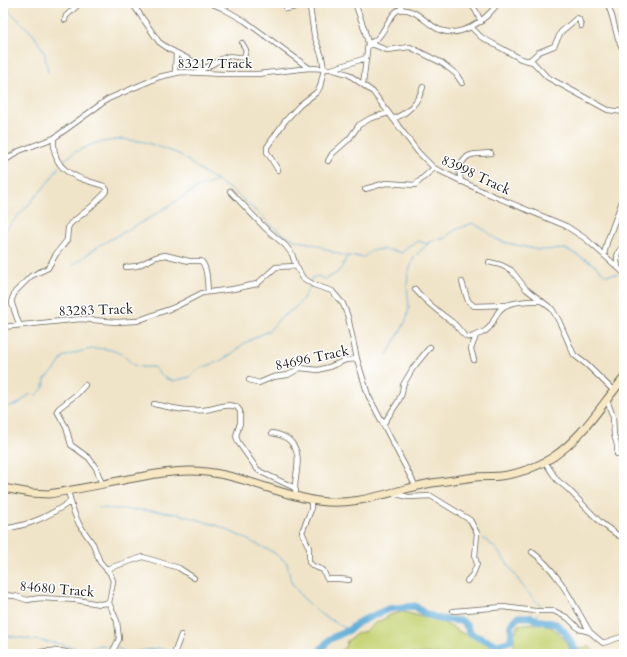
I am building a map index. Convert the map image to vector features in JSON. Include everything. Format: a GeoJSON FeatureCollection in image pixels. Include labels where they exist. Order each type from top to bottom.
{"type":"FeatureCollection","features":[{"type":"Feature","properties":{"kind":"main road"},"geometry":{"type":"LineString","coordinates":[[3,488],[22,492],[44,494],[68,491],[164,472],[200,471],[226,475],[295,492],[311,500],[346,502],[368,500],[416,487],[476,477],[511,474],[532,468],[545,462],[570,444],[624,378]]}},
{"type":"Feature","properties":{"kind":"street"},"geometry":{"type":"LineString","coordinates":[[65,20],[66,16],[80,3]]}},
{"type":"Feature","properties":{"kind":"street"},"geometry":{"type":"LineString","coordinates":[[132,3],[159,42],[192,62],[201,71],[227,56],[244,58],[246,50],[242,43]]}},
{"type":"Feature","properties":{"kind":"street"},"geometry":{"type":"LineString","coordinates":[[210,3],[245,21],[309,68]]}},
{"type":"Feature","properties":{"kind":"street"},"geometry":{"type":"LineString","coordinates":[[355,3],[368,44],[363,84]]}},
{"type":"Feature","properties":{"kind":"street"},"geometry":{"type":"LineString","coordinates":[[400,3],[402,9]]}},
{"type":"Feature","properties":{"kind":"street"},"geometry":{"type":"LineString","coordinates":[[470,3],[481,22]]}},
{"type":"Feature","properties":{"kind":"street"},"geometry":{"type":"LineString","coordinates":[[368,44],[376,40],[394,13],[398,10],[402,9],[412,12],[442,31],[452,31],[471,27],[481,22],[489,15],[498,3]]}},
{"type":"Feature","properties":{"kind":"street"},"geometry":{"type":"LineString","coordinates":[[607,3],[618,39],[624,51]]}},
{"type":"Feature","properties":{"kind":"street"},"geometry":{"type":"LineString","coordinates":[[278,170],[267,152],[267,147],[285,120],[318,90],[324,69],[322,57],[314,35],[310,7],[306,5],[286,9]]}},
{"type":"Feature","properties":{"kind":"street"},"geometry":{"type":"LineString","coordinates":[[529,61],[539,52],[554,46],[561,32],[577,18],[579,19],[581,26]]}},
{"type":"Feature","properties":{"kind":"street"},"geometry":{"type":"LineString","coordinates":[[471,27],[484,39],[521,59],[533,62],[547,77],[594,103],[611,110],[624,112]]}},
{"type":"Feature","properties":{"kind":"street"},"geometry":{"type":"LineString","coordinates":[[368,44],[387,50],[410,47],[447,67],[456,74],[462,83]]}},
{"type":"Feature","properties":{"kind":"street"},"geometry":{"type":"LineString","coordinates":[[175,73],[176,53]]}},
{"type":"Feature","properties":{"kind":"street","name":"83217 Track"},"geometry":{"type":"LineString","coordinates":[[330,70],[366,58]]}},
{"type":"Feature","properties":{"kind":"street","name":"83217 Track"},"geometry":{"type":"LineString","coordinates":[[3,162],[20,151],[54,138],[108,99],[149,80],[175,73],[201,71],[223,74],[258,74],[309,68],[324,69],[348,74],[363,84]]}},
{"type":"Feature","properties":{"kind":"street","name":"83998 Track"},"geometry":{"type":"LineString","coordinates":[[363,84],[373,92],[418,152],[434,168],[461,182],[566,226],[586,239],[618,266],[624,273]]}},
{"type":"Feature","properties":{"kind":"street"},"geometry":{"type":"LineString","coordinates":[[393,119],[405,114],[416,102],[423,87]]}},
{"type":"Feature","properties":{"kind":"street"},"geometry":{"type":"LineString","coordinates":[[328,161],[332,154],[349,139],[359,125],[371,118],[389,114]]}},
{"type":"Feature","properties":{"kind":"street"},"geometry":{"type":"LineString","coordinates":[[19,324],[12,304],[14,294],[28,279],[48,268],[56,254],[66,243],[70,224],[91,207],[107,190],[104,186],[77,178],[66,171],[55,154],[54,138]]}},
{"type":"Feature","properties":{"kind":"street"},"geometry":{"type":"LineString","coordinates":[[461,182],[459,169],[466,156],[491,153]]}},
{"type":"Feature","properties":{"kind":"street"},"geometry":{"type":"LineString","coordinates":[[365,189],[380,184],[415,184],[434,168]]}},
{"type":"Feature","properties":{"kind":"street"},"geometry":{"type":"LineString","coordinates":[[230,191],[265,228],[285,245],[292,254],[296,266],[303,278],[307,282],[332,291],[343,304],[352,329],[357,359],[368,395],[384,423],[416,487]]}},
{"type":"Feature","properties":{"kind":"street"},"geometry":{"type":"LineString","coordinates":[[604,255],[607,242],[624,196]]}},
{"type":"Feature","properties":{"kind":"street"},"geometry":{"type":"LineString","coordinates":[[618,266],[616,260],[617,253],[624,246]]}},
{"type":"Feature","properties":{"kind":"street"},"geometry":{"type":"LineString","coordinates":[[126,267],[137,266],[156,256],[165,255],[189,261],[201,261],[204,263],[206,270],[208,292]]}},
{"type":"Feature","properties":{"kind":"street"},"geometry":{"type":"LineString","coordinates":[[489,262],[501,265],[511,270],[526,289],[549,306],[556,316],[574,355],[614,390]]}},
{"type":"Feature","properties":{"kind":"street","name":"83283 Track"},"geometry":{"type":"LineString","coordinates":[[3,327],[19,324],[36,324],[81,319],[116,322],[136,321],[198,295],[260,283],[276,267],[296,266]]}},
{"type":"Feature","properties":{"kind":"street"},"geometry":{"type":"LineString","coordinates":[[462,282],[468,301],[474,306],[506,305],[530,301],[542,301]]}},
{"type":"Feature","properties":{"kind":"street"},"geometry":{"type":"LineString","coordinates":[[415,289],[425,300],[458,326],[466,336],[473,337],[482,334],[491,327],[498,312],[506,305]]}},
{"type":"Feature","properties":{"kind":"street"},"geometry":{"type":"LineString","coordinates":[[474,360],[471,349],[476,336]]}},
{"type":"Feature","properties":{"kind":"street"},"geometry":{"type":"LineString","coordinates":[[384,423],[398,402],[404,385],[413,368],[430,347]]}},
{"type":"Feature","properties":{"kind":"street","name":"84696 Track"},"geometry":{"type":"LineString","coordinates":[[249,380],[259,383],[273,377],[288,375],[300,368],[318,370],[346,360],[357,359]]}},
{"type":"Feature","properties":{"kind":"street"},"geometry":{"type":"LineString","coordinates":[[85,385],[57,411],[66,427],[71,445],[89,458],[96,468],[102,484]]}},
{"type":"Feature","properties":{"kind":"street"},"geometry":{"type":"LineString","coordinates":[[607,400],[613,417],[614,435],[617,445],[616,454]]}},
{"type":"Feature","properties":{"kind":"street"},"geometry":{"type":"LineString","coordinates":[[154,404],[190,410],[206,410],[232,405],[237,407],[240,411],[240,423],[236,438],[256,469],[295,492],[298,462],[297,449],[286,437],[272,433]]}},
{"type":"Feature","properties":{"kind":"street"},"geometry":{"type":"LineString","coordinates":[[545,462],[555,478],[568,489],[601,523],[615,533],[623,535]]}},
{"type":"Feature","properties":{"kind":"street"},"geometry":{"type":"LineString","coordinates":[[68,491],[70,502],[79,524],[93,544],[100,562],[114,581],[109,603],[117,620],[119,634],[117,644],[110,654]]}},
{"type":"Feature","properties":{"kind":"street"},"geometry":{"type":"LineString","coordinates":[[393,493],[408,497],[431,496],[470,520],[477,533],[475,557],[476,564],[473,574],[467,581]]}},
{"type":"Feature","properties":{"kind":"street"},"geometry":{"type":"LineString","coordinates":[[311,500],[311,510],[303,529],[303,535],[309,548],[309,562],[313,566],[324,570],[328,580],[349,580]]}},
{"type":"Feature","properties":{"kind":"street"},"geometry":{"type":"LineString","coordinates":[[3,529],[37,521],[70,502]]}},
{"type":"Feature","properties":{"kind":"street"},"geometry":{"type":"LineString","coordinates":[[532,552],[547,565],[559,581],[590,632],[603,643],[624,636]]}},
{"type":"Feature","properties":{"kind":"street"},"geometry":{"type":"LineString","coordinates":[[106,569],[145,557],[158,563],[179,568],[194,578]]}},
{"type":"Feature","properties":{"kind":"street","name":"84680 Track"},"geometry":{"type":"LineString","coordinates":[[3,595],[15,596],[27,600],[40,598],[77,600],[99,604],[109,603]]}},
{"type":"Feature","properties":{"kind":"street"},"geometry":{"type":"LineString","coordinates":[[453,611],[503,606],[527,611],[554,612],[568,618],[579,629],[590,632]]}},
{"type":"Feature","properties":{"kind":"street"},"geometry":{"type":"LineString","coordinates":[[174,654],[181,635]]}},
{"type":"Feature","properties":{"kind":"street"},"geometry":{"type":"LineString","coordinates":[[32,654],[42,651],[57,650],[73,654]]}},
{"type":"Feature","properties":{"kind":"green space"},"geometry":{"type":"Polygon","coordinates":[[[404,612],[437,619],[462,633],[483,640],[502,651],[510,652],[514,649],[514,634],[519,625],[537,624],[551,627],[562,636],[571,651],[589,646],[594,651],[593,654],[337,654],[345,647],[347,641],[358,633],[366,631],[374,624],[393,614],[404,612]]]}},
{"type":"Feature","properties":{"kind":"waterway"},"geometry":{"type":"LineString","coordinates":[[3,3],[4,6],[33,34],[44,51],[48,72]]}},
{"type":"Feature","properties":{"kind":"waterway"},"geometry":{"type":"LineString","coordinates":[[61,163],[75,152],[96,143],[122,139],[145,142],[179,154],[200,170],[236,193],[278,231],[295,240],[317,245],[332,252],[346,256]]}},
{"type":"Feature","properties":{"kind":"waterway"},"geometry":{"type":"LineString","coordinates":[[3,233],[39,193],[59,167]]}},
{"type":"Feature","properties":{"kind":"waterway"},"geometry":{"type":"LineString","coordinates":[[73,265],[100,245],[148,219],[197,188],[217,181]]}},
{"type":"Feature","properties":{"kind":"waterway"},"geometry":{"type":"LineString","coordinates":[[310,282],[312,278],[318,276],[324,279],[336,273],[341,268],[347,256],[364,257],[371,251],[375,250],[391,250],[402,253],[408,246],[419,241],[426,244],[434,240],[446,238],[454,231],[472,223],[485,230],[496,239],[507,243],[539,250],[566,249],[592,263],[606,275],[617,274]]}},
{"type":"Feature","properties":{"kind":"waterway"},"geometry":{"type":"LineString","coordinates":[[387,355],[406,321],[409,308],[407,285],[408,274],[414,257],[429,243]]}},
{"type":"Feature","properties":{"kind":"waterway"},"geometry":{"type":"LineString","coordinates":[[3,408],[18,404],[30,394],[37,395],[44,387],[45,379],[55,370],[63,357],[86,350],[107,349],[115,351],[123,355],[132,364],[142,367],[153,367],[165,378],[173,381],[190,377],[197,370],[222,360],[243,344],[270,330],[279,319],[295,308],[304,297],[310,286]]}},
{"type":"Feature","properties":{"kind":"waterway"},"geometry":{"type":"LineString","coordinates":[[99,508],[157,511],[179,514],[219,526],[273,552],[287,563],[291,582],[302,597],[322,615],[349,630]]}},
{"type":"Feature","properties":{"kind":"waterway"},"geometry":{"type":"LineString","coordinates":[[483,538],[501,555],[525,589],[540,605],[540,610]]}},
{"type":"Feature","properties":{"kind":"waterway"},"geometry":{"type":"LineString","coordinates":[[317,654],[330,639],[349,630],[359,622],[388,609],[415,606],[424,613],[439,619],[462,621],[467,626],[469,632],[497,645],[510,641],[512,624],[518,617],[530,617],[536,620],[556,624],[565,632],[577,654]]}},
{"type":"Feature","properties":{"kind":"waterway"},"geometry":{"type":"LineString","coordinates":[[536,620],[538,614]]}},
{"type":"Feature","properties":{"kind":"waterway"},"geometry":{"type":"LineString","coordinates":[[3,635],[61,644],[80,649],[89,649],[99,645],[112,646]]}},
{"type":"Feature","properties":{"kind":"waterway"},"geometry":{"type":"LineString","coordinates":[[117,648],[128,653],[158,648],[171,651]]}},
{"type":"Feature","properties":{"kind":"waterway"},"geometry":{"type":"LineString","coordinates":[[227,654],[247,652],[261,654]]}},
{"type":"Feature","properties":{"kind":"waterway"},"geometry":{"type":"LineString","coordinates":[[177,653],[196,654]]}}]}
